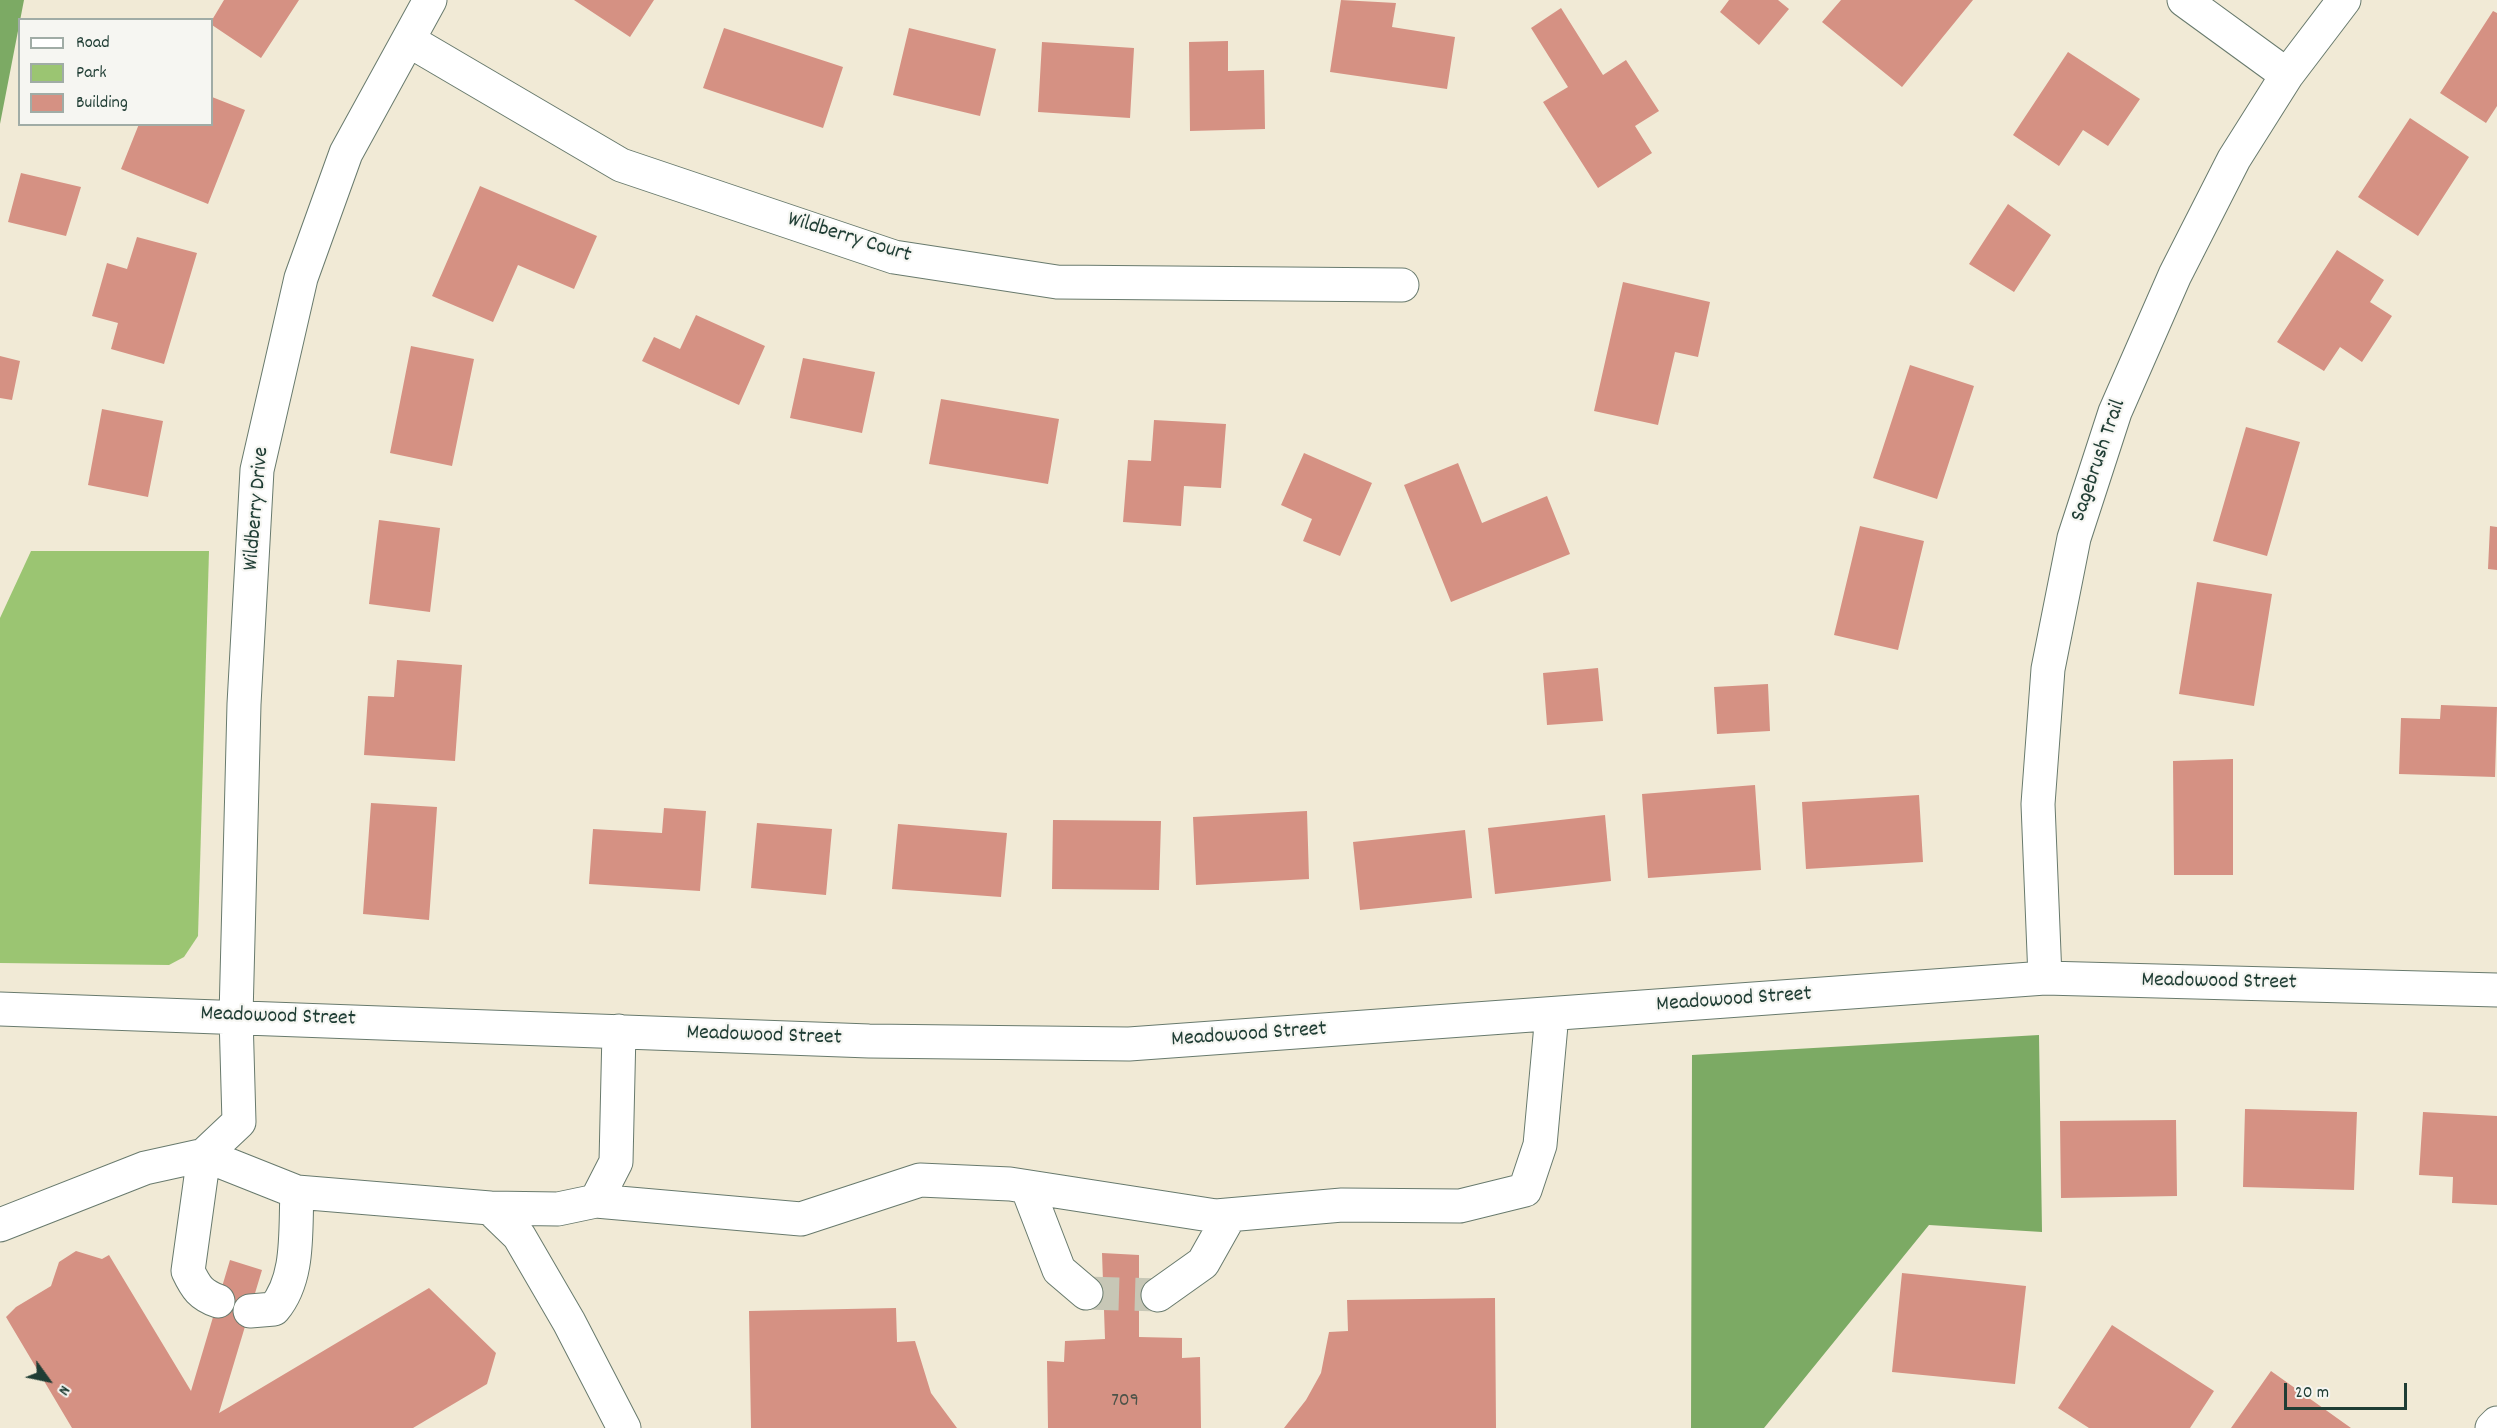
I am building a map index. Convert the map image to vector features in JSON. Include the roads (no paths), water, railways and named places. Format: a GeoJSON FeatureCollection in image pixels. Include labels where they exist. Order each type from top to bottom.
{"type":"FeatureCollection","features":[{"type":"Feature","properties":{"kind":"street","name":"Wildberry Drive"},"geometry":{"type":"LineString","coordinates":[[204,1155],[239,1122],[236,1016],[244,704],[257,470],[301,278],[346,153],[430,0]]}},
{"type":"Feature","properties":{"kind":"street"},"geometry":{"type":"LineString","coordinates":[[2184,0],[2287,75]]}},
{"type":"Feature","properties":{"kind":"street","name":"Sagebrush Trail"},"geometry":{"type":"LineString","coordinates":[[2045,978],[2039,793],[2048,669],[2074,538],[2115,412],[2175,275],[2234,159],[2287,75],[2344,0]]}},
{"type":"Feature","properties":{"kind":"street","name":"Wildberry Court"},"geometry":{"type":"LineString","coordinates":[[408,40],[621,165],[894,257],[1057,282],[1402,285]]}},
{"type":"Feature","properties":{"kind":"street","name":"Meadowood Street"},"geometry":{"type":"LineString","coordinates":[[0,1009],[869,1041],[1129,1044],[2045,978],[2497,990]]}},
{"type":"Feature","properties":{"kind":"street"},"geometry":{"type":"LineString","coordinates":[[0,1226],[145,1168],[204,1155],[297,1192],[490,1208],[558,1209],[596,1201],[801,1219],[920,1180],[1027,1187],[1216,1216],[1342,1205],[1460,1206],[1525,1191],[1540,1144],[1552,1014]]}},
{"type":"Feature","properties":{"kind":"street"},"geometry":{"type":"LineString","coordinates":[[596,1201],[616,1161],[619,1031]]}},
{"type":"Feature","properties":{"kind":"street"},"geometry":{"type":"LineString","coordinates":[[204,1155],[188,1271],[203,1296],[218,1301]]}},
{"type":"Feature","properties":{"kind":"street"},"geometry":{"type":"LineString","coordinates":[[1027,1187],[1059,1270],[1086,1293]]}},
{"type":"Feature","properties":{"kind":"street"},"geometry":{"type":"LineString","coordinates":[[250,1311],[274,1309],[285,1296],[292,1275],[297,1192]]}},
{"type":"Feature","properties":{"kind":"street"},"geometry":{"type":"LineString","coordinates":[[490,1208],[519,1236],[569,1322],[624,1428]]}},
{"type":"Feature","properties":{"kind":"street"},"geometry":{"type":"LineString","coordinates":[[1158,1295],[1203,1263],[1230,1215]]}},
{"type":"Feature","properties":{"kind":"street"},"geometry":{"type":"LineString","coordinates":[[2492,1428],[2497,1423]]}},
{"type":"Feature","properties":{"kind":"tunnel"},"geometry":{"type":"LineString","coordinates":[[1086,1293],[1158,1295]]}}]}
